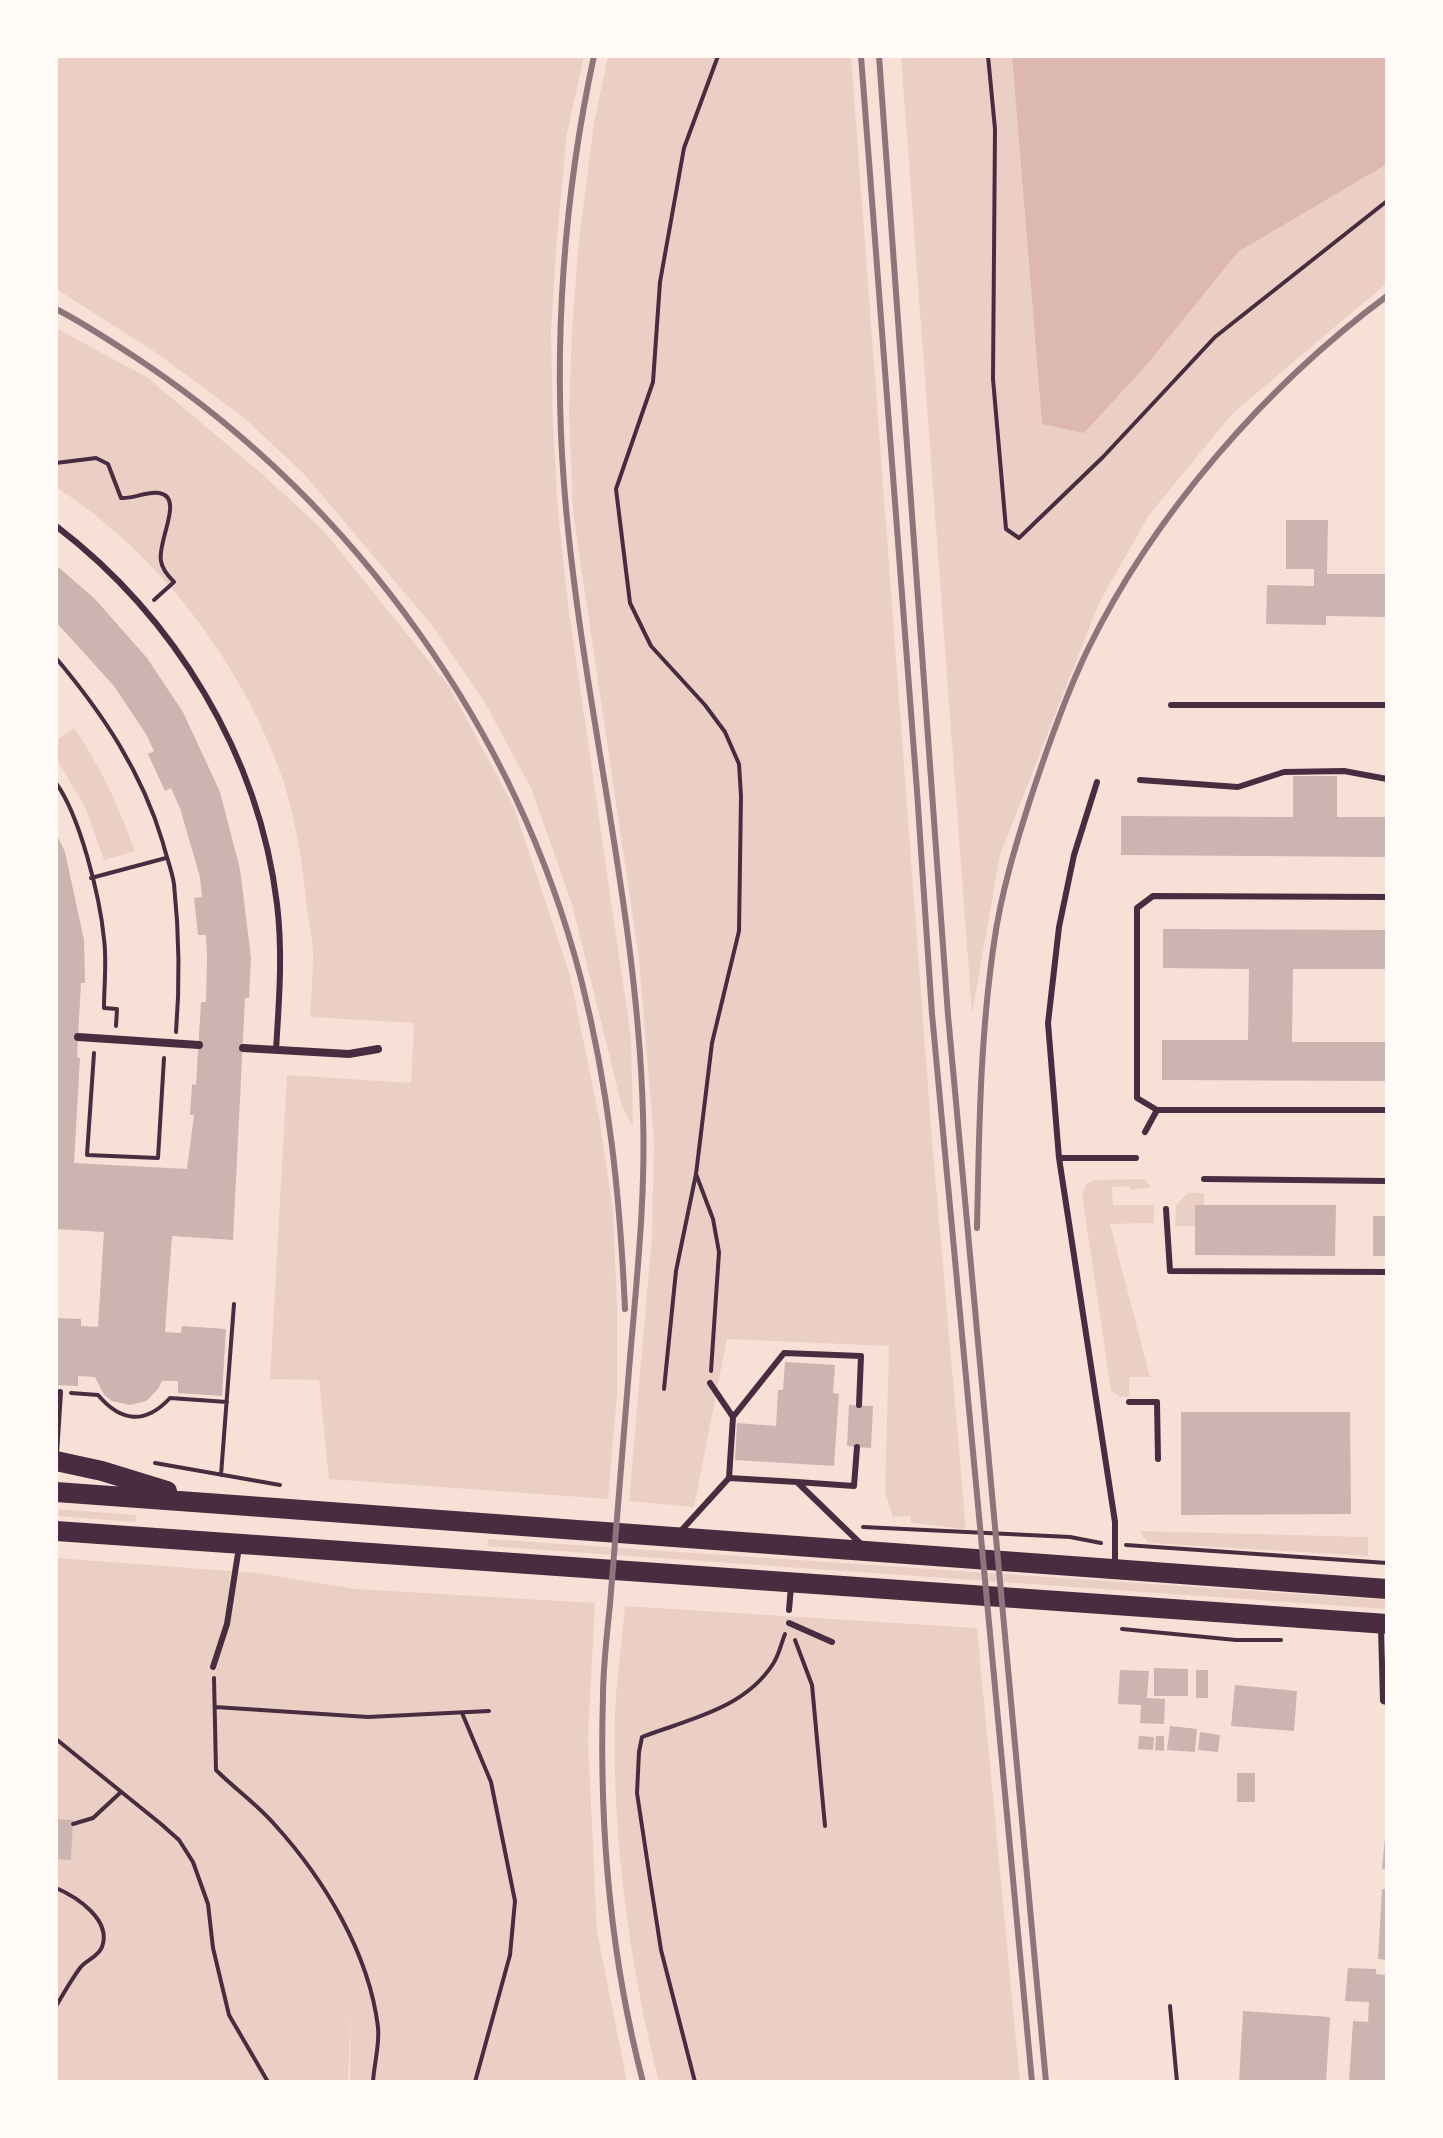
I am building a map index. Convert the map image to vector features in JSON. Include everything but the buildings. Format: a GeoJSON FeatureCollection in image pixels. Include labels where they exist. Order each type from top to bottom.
{"type":"FeatureCollection","features":[{"type":"Feature","properties":{"kind":"main road"},"geometry":{"type":"LineString","coordinates":[[56,1461],[102,1471],[201,1501]]}},
{"type":"Feature","properties":{"kind":"main road"},"geometry":{"type":"LineString","coordinates":[[56,1492],[1387,1589]]}},
{"type":"Feature","properties":{"kind":"main road"},"geometry":{"type":"LineString","coordinates":[[56,1531],[1384,1624]]}},
{"type":"Feature","properties":{"kind":"street"},"geometry":{"type":"LineString","coordinates":[[78,1037],[199,1045]]}},
{"type":"Feature","properties":{"kind":"street"},"geometry":{"type":"LineString","coordinates":[[243,1048],[349,1054],[378,1049]]}},
{"type":"Feature","properties":{"kind":"lane"},"geometry":{"type":"LineString","coordinates":[[56,526],[113,574],[144,608],[177,652],[227,735],[247,780],[261,822],[278,906],[281,953],[276,1050]]}},
{"type":"Feature","properties":{"kind":"lane"},"geometry":{"type":"LineString","coordinates":[[1171,705],[1387,705]]}},
{"type":"Feature","properties":{"kind":"lane"},"geometry":{"type":"LineString","coordinates":[[1140,780],[1238,787],[1284,772],[1344,771],[1387,779]]}},
{"type":"Feature","properties":{"kind":"lane"},"geometry":{"type":"LineString","coordinates":[[1097,782],[1074,855],[1059,927],[1051,982],[1049,1037],[1059,1158],[1115,1522],[1115,1568]]}},
{"type":"Feature","properties":{"kind":"lane"},"geometry":{"type":"LineString","coordinates":[[1387,897],[1153,896],[1137,908],[1137,1098],[1157,1110],[1387,1110]]}},
{"type":"Feature","properties":{"kind":"lane"},"geometry":{"type":"LineString","coordinates":[[1145,1132],[1157,1110]]}},
{"type":"Feature","properties":{"kind":"lane"},"geometry":{"type":"LineString","coordinates":[[1059,1158],[1136,1158]]}},
{"type":"Feature","properties":{"kind":"lane"},"geometry":{"type":"LineString","coordinates":[[1204,1179],[1387,1181]]}},
{"type":"Feature","properties":{"kind":"lane"},"geometry":{"type":"LineString","coordinates":[[1166,1209],[1170,1271],[1387,1272]]}},
{"type":"Feature","properties":{"kind":"lane"},"geometry":{"type":"LineString","coordinates":[[677,1536],[729,1478],[733,1417],[784,1353],[861,1356],[859,1405]]}},
{"type":"Feature","properties":{"kind":"lane"},"geometry":{"type":"LineString","coordinates":[[710,1383],[733,1417]]}},
{"type":"Feature","properties":{"kind":"lane"},"geometry":{"type":"LineString","coordinates":[[56,1454],[60,1392]]}},
{"type":"Feature","properties":{"kind":"lane"},"geometry":{"type":"LineString","coordinates":[[1129,1402],[1157,1402],[1158,1459]]}},
{"type":"Feature","properties":{"kind":"lane"},"geometry":{"type":"LineString","coordinates":[[729,1478],[854,1486],[857,1447]]}},
{"type":"Feature","properties":{"kind":"lane"},"geometry":{"type":"LineString","coordinates":[[797,1482],[866,1550]]}},
{"type":"Feature","properties":{"kind":"lane"},"geometry":{"type":"LineString","coordinates":[[213,1667],[227,1624],[240,1544]]}},
{"type":"Feature","properties":{"kind":"lane"},"geometry":{"type":"LineString","coordinates":[[789,1610],[791,1583]]}},
{"type":"Feature","properties":{"kind":"lane"},"geometry":{"type":"LineString","coordinates":[[789,1623],[832,1642]]}},
{"type":"Feature","properties":{"kind":"lane"},"geometry":{"type":"LineString","coordinates":[[1384,1624],[1385,1701]]}},
{"type":"Feature","properties":{"kind":"path"},"geometry":{"type":"LineString","coordinates":[[664,1389],[676,1271],[696,1174],[712,1043],[739,931],[739,764],[725,732],[705,705],[651,646],[630,603],[616,489],[653,382],[660,282],[684,148],[718,56]]}},
{"type":"Feature","properties":{"kind":"path"},"geometry":{"type":"LineString","coordinates":[[988,56],[995,129],[993,379],[1006,529],[1019,538],[1103,457],[1215,337],[1387,201]]}},
{"type":"Feature","properties":{"kind":"path"},"geometry":{"type":"LineString","coordinates":[[56,463],[96,458],[108,464],[121,498],[132,499],[153,493],[163,493],[169,498],[172,507],[160,544],[161,562],[174,582],[144,608]]}},
{"type":"Feature","properties":{"kind":"path"},"geometry":{"type":"LineString","coordinates":[[56,658],[92,701],[122,746],[155,816],[173,882],[177,951],[176,1043],[174,1058],[163,1058],[158,1158],[87,1155],[93,1053],[114,1054],[117,1009],[104,1008],[104,939],[84,845],[56,783]]}},
{"type":"Feature","properties":{"kind":"path"},"geometry":{"type":"LineString","coordinates":[[91,878],[167,858]]}},
{"type":"Feature","properties":{"kind":"path"},"geometry":{"type":"LineString","coordinates":[[696,1174],[713,1219],[719,1252],[710,1383]]}},
{"type":"Feature","properties":{"kind":"path"},"geometry":{"type":"LineString","coordinates":[[221,1475],[234,1304]]}},
{"type":"Feature","properties":{"kind":"path"},"geometry":{"type":"LineString","coordinates":[[60,1392],[98,1395],[120,1414],[132,1417],[158,1411],[170,1398],[227,1402]]}},
{"type":"Feature","properties":{"kind":"path"},"geometry":{"type":"LineString","coordinates":[[147,1462],[280,1485]]}},
{"type":"Feature","properties":{"kind":"path"},"geometry":{"type":"LineString","coordinates":[[842,1526],[1070,1537],[1116,1544],[1387,1563]]}},
{"type":"Feature","properties":{"kind":"path"},"geometry":{"type":"LineString","coordinates":[[695,2082],[661,1950],[637,1793],[642,1737],[713,1712],[753,1689],[775,1662],[789,1623]]}},
{"type":"Feature","properties":{"kind":"path"},"geometry":{"type":"LineString","coordinates":[[213,1667],[216,1770],[282,1834],[314,1875],[356,1949],[371,1993],[378,2029],[373,2082]]}},
{"type":"Feature","properties":{"kind":"path"},"geometry":{"type":"LineString","coordinates":[[807,1671],[812,1685],[825,1826]]}},
{"type":"Feature","properties":{"kind":"path"},"geometry":{"type":"LineString","coordinates":[[215,1707],[368,1717],[489,1711]]}},
{"type":"Feature","properties":{"kind":"path"},"geometry":{"type":"LineString","coordinates":[[462,1713],[491,1782],[515,1901],[510,1955],[475,2082]]}},
{"type":"Feature","properties":{"kind":"path"},"geometry":{"type":"LineString","coordinates":[[56,1739],[179,1840],[193,1862],[208,1904],[219,1977],[229,2015],[268,2082]]}},
{"type":"Feature","properties":{"kind":"path"},"geometry":{"type":"LineString","coordinates":[[73,1824],[93,1818],[121,1792]]}},
{"type":"Feature","properties":{"kind":"path"},"geometry":{"type":"LineString","coordinates":[[56,1888],[70,1894],[96,1916],[103,1932],[103,1945],[98,1954],[82,1965],[56,2006]]}},
{"type":"Feature","properties":{"kind":"path"},"geometry":{"type":"LineString","coordinates":[[1170,2006],[1177,2082]]}},
{"type":"Feature","properties":{"kind":"shaded area"},"geometry":{"type":"Polygon","coordinates":[[[56,56],[584,56],[567,134],[557,237],[551,332],[553,427],[568,604],[631,1038],[633,1126],[622,1107],[572,904],[531,788],[484,701],[431,624],[304,474],[242,416],[152,350],[56,289],[56,56]]]}},
{"type":"Feature","properties":{"kind":"shaded area"},"geometry":{"type":"Polygon","coordinates":[[[608,56],[851,56],[932,1140],[966,1529],[911,1523],[911,1516],[893,1517],[885,1492],[889,1346],[727,1339],[694,1507],[629,1501],[652,1235],[654,1143],[639,959],[573,512],[569,414],[579,240],[594,123],[608,56]]]}},
{"type":"Feature","properties":{"kind":"shaded area"},"geometry":{"type":"Polygon","coordinates":[[[901,56],[1012,56],[1042,424],[1149,362],[1238,252],[1387,164],[1387,283],[1233,413],[1149,515],[1099,603],[1000,855],[972,1014],[901,56]]]}},
{"type":"Feature","properties":{"kind":"shaded area"},"geometry":{"type":"Polygon","coordinates":[[[1012,56],[1387,56],[1387,164],[1238,252],[1149,362],[1084,433],[1042,424],[1012,56]]]}},
{"type":"Feature","properties":{"kind":"shaded area"},"geometry":{"type":"Polygon","coordinates":[[[56,328],[148,378],[323,530],[449,686],[514,807],[570,975],[600,1123],[613,1211],[617,1396],[608,1499],[329,1479],[319,1380],[270,1379],[287,1075],[411,1083],[414,1023],[310,1017],[312,938],[297,836],[278,766],[240,685],[189,609],[127,542],[56,487],[56,328]]]}},
{"type":"Feature","properties":{"kind":"shaded area"},"geometry":{"type":"Polygon","coordinates":[[[74,728],[109,788],[135,851],[104,860],[86,809],[56,758],[56,740],[74,728]]]}},
{"type":"Feature","properties":{"kind":"shaded area"},"geometry":{"type":"Polygon","coordinates":[[[1144,1179],[1151,1187],[1130,1190],[1130,1186],[1112,1187],[1113,1205],[1154,1205],[1154,1223],[1110,1224],[1150,1377],[1129,1377],[1129,1397],[1121,1397],[1111,1391],[1082,1194],[1087,1183],[1095,1180],[1144,1179]]]}},
{"type":"Feature","properties":{"kind":"shaded area"},"geometry":{"type":"Polygon","coordinates":[[[1188,1193],[1204,1193],[1204,1205],[1195,1205],[1195,1226],[1175,1226],[1176,1205],[1188,1193]]]}},
{"type":"Feature","properties":{"kind":"shaded area"},"geometry":{"type":"Polygon","coordinates":[[[56,1509],[136,1515],[136,1522],[56,1516],[56,1509]]]}},
{"type":"Feature","properties":{"kind":"shaded area"},"geometry":{"type":"Polygon","coordinates":[[[1139,1531],[1368,1537],[1368,1556],[1149,1543],[1139,1531]]]}},
{"type":"Feature","properties":{"kind":"shaded area"},"geometry":{"type":"Polygon","coordinates":[[[488,1539],[1387,1600],[1387,1609],[487,1546],[488,1539]]]}},
{"type":"Feature","properties":{"kind":"shaded area"},"geometry":{"type":"Polygon","coordinates":[[[56,1558],[257,1573],[356,1589],[595,1603],[588,1739],[597,1932],[627,2082],[350,2082],[351,2009],[348,2082],[56,2082],[56,1558]]]}},
{"type":"Feature","properties":{"kind":"shaded area"},"geometry":{"type":"Polygon","coordinates":[[[625,1606],[977,1628],[1020,2082],[659,2082],[631,1946],[616,1808],[615,1715],[625,1606]]]}},
{"type":"Feature","properties":{"kind":"railway"},"geometry":{"type":"LineString","coordinates":[[594,56],[568,215],[561,323],[561,431],[582,642],[630,956],[639,1035],[643,1114],[640,1242],[604,1662],[602,1745],[609,1890],[622,1987],[643,2082]]}},
{"type":"Feature","properties":{"kind":"railway"},"geometry":{"type":"LineString","coordinates":[[861,56],[932,1014],[1032,2082]]}},
{"type":"Feature","properties":{"kind":"railway"},"geometry":{"type":"LineString","coordinates":[[879,56],[948,1015],[1046,2082]]}},
{"type":"Feature","properties":{"kind":"railway"},"geometry":{"type":"LineString","coordinates":[[977,1228],[983,1050],[997,924],[1027,810],[1080,666],[1115,599],[1146,550],[1217,456],[1299,370],[1387,296]]}},
{"type":"Feature","properties":{"kind":"railway"},"geometry":{"type":"LineString","coordinates":[[56,309],[144,363],[221,420],[293,485],[359,555],[418,632],[471,713],[516,798],[553,887],[581,979],[599,1061],[612,1143],[625,1309]]}}]}
